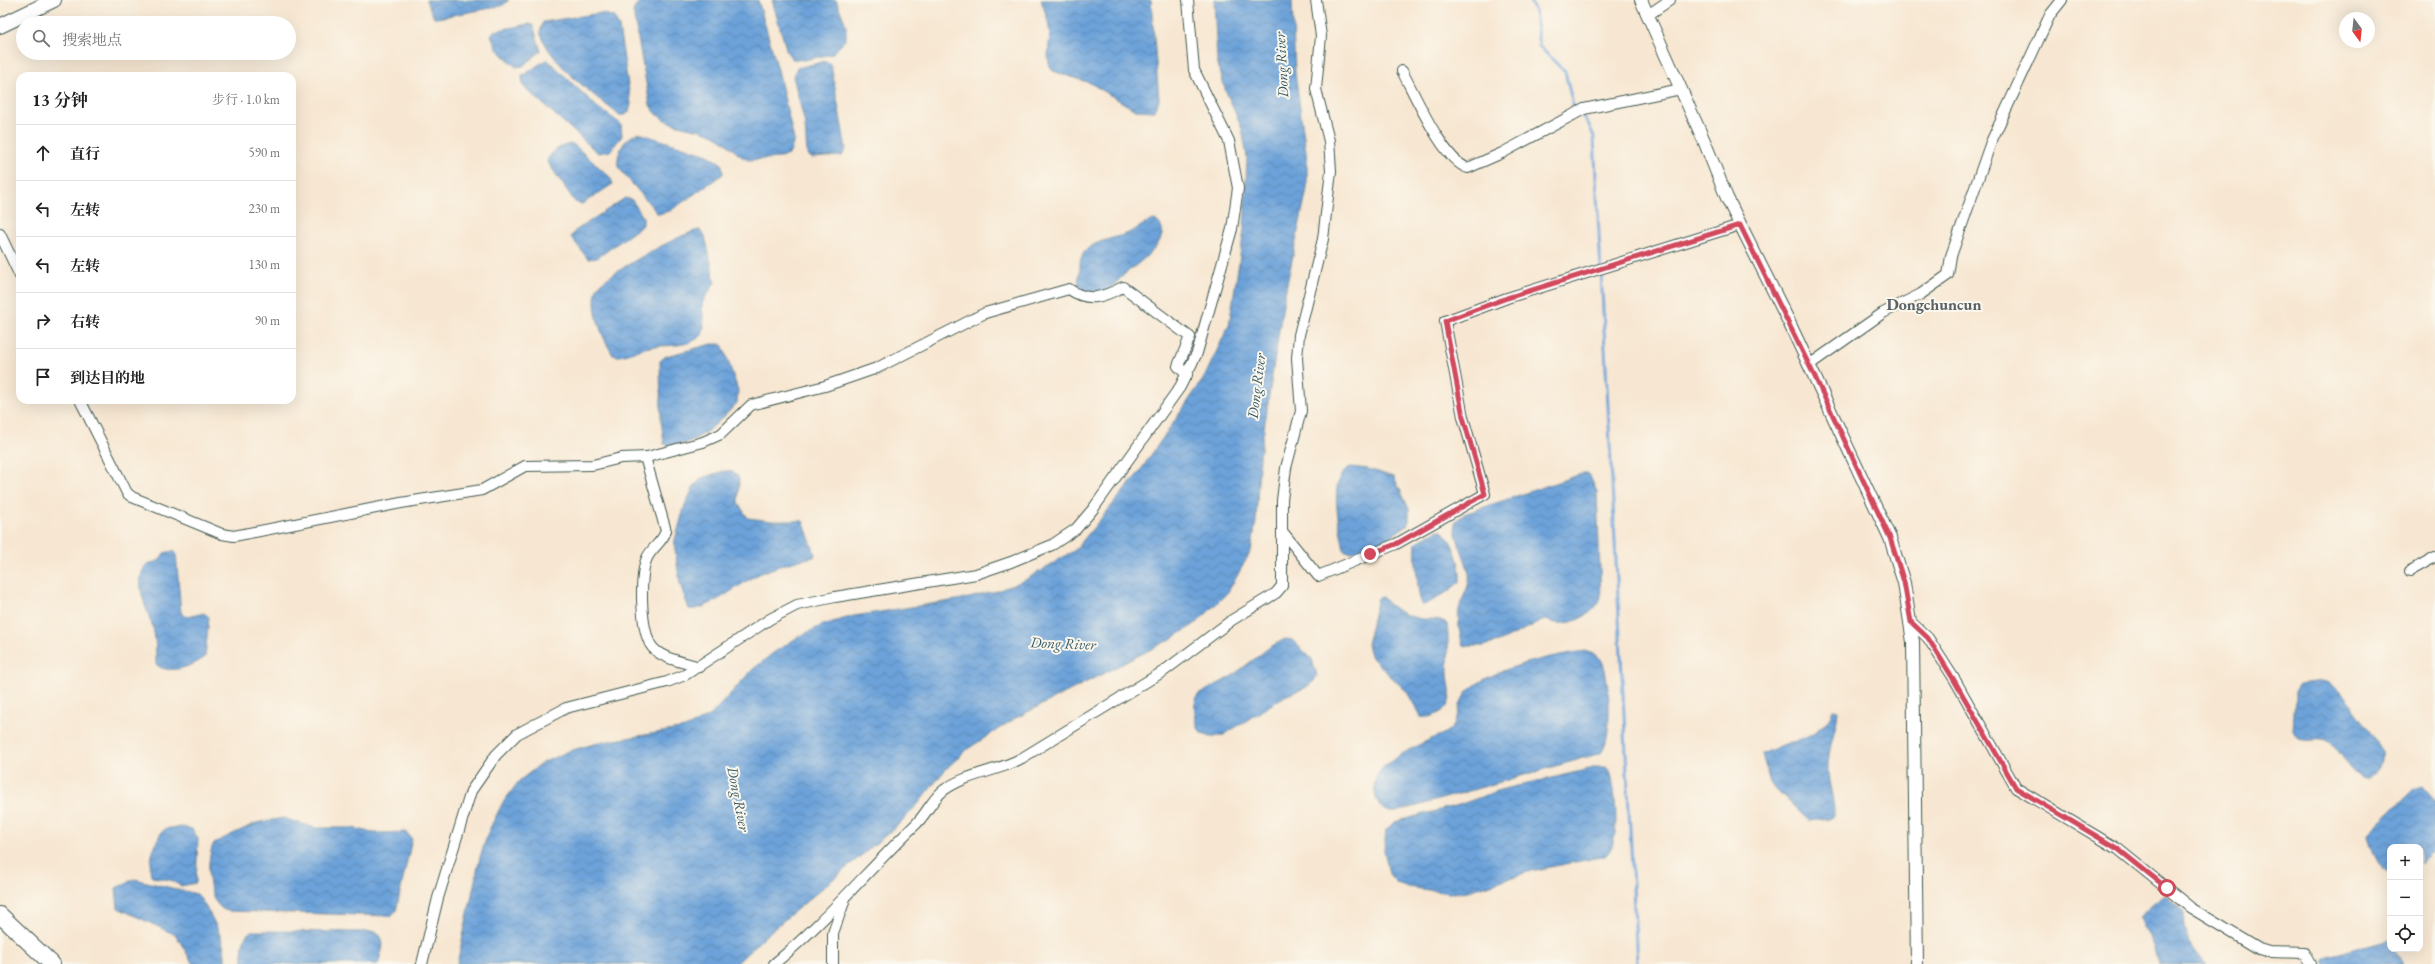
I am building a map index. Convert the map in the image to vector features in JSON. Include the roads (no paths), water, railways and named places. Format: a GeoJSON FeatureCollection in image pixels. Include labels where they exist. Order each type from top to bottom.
{"type":"FeatureCollection","features":[{"type":"Feature","properties":{"kind":"highway"},"geometry":{"type":"LineString","coordinates":[[0,915],[52,964]]}},
{"type":"Feature","properties":{"kind":"main road"},"geometry":{"type":"LineString","coordinates":[[21,16],[54,0]]}},
{"type":"Feature","properties":{"kind":"main road"},"geometry":{"type":"LineString","coordinates":[[0,26],[16,18]]}},
{"type":"Feature","properties":{"kind":"street"},"geometry":{"type":"LineString","coordinates":[[422,964],[438,898],[466,802],[482,773],[508,741],[533,724],[566,708],[667,682],[699,667],[770,619],[797,605],[835,596],[976,574],[1011,562],[1052,545],[1076,529],[1093,509],[1158,420],[1187,376],[1197,353],[1230,236],[1237,205],[1238,188],[1228,141],[1194,70],[1188,0]]}},
{"type":"Feature","properties":{"kind":"street"},"geometry":{"type":"LineString","coordinates":[[774,964],[794,948],[846,897],[916,824],[943,792],[963,779],[1001,769],[1022,758],[1164,671],[1232,620],[1276,593],[1283,582],[1283,484],[1301,411],[1297,358],[1299,335],[1323,239],[1331,171],[1329,141],[1316,89],[1321,36],[1316,0]]}},
{"type":"Feature","properties":{"kind":"street"},"geometry":{"type":"LineString","coordinates":[[1641,0],[1740,225],[1809,365],[1890,538],[1904,582],[1911,622],[1917,964]]}},
{"type":"Feature","properties":{"kind":"street"},"geometry":{"type":"LineString","coordinates":[[1648,15],[1670,0]]}},
{"type":"Feature","properties":{"kind":"street"},"geometry":{"type":"LineString","coordinates":[[1809,365],[1883,313],[1921,294],[1948,275],[1951,256],[1991,142],[2050,15],[2062,0]]}},
{"type":"Feature","properties":{"kind":"street"},"geometry":{"type":"LineString","coordinates":[[1402,71],[1429,125],[1452,157],[1464,167],[1472,167],[1489,160],[1579,112],[1681,89]]}},
{"type":"Feature","properties":{"kind":"street"},"geometry":{"type":"LineString","coordinates":[[1282,531],[1318,576],[1396,544],[1485,494],[1463,417],[1445,321],[1507,298],[1740,225]]}},
{"type":"Feature","properties":{"kind":"street"},"geometry":{"type":"LineString","coordinates":[[0,234],[16,268]]}},
{"type":"Feature","properties":{"kind":"street"},"geometry":{"type":"LineString","coordinates":[[82,404],[127,493],[132,497],[228,535],[272,530],[401,503],[482,490],[525,466],[593,465],[621,458],[645,457],[712,438],[721,434],[751,405],[826,386],[877,368],[985,313],[1070,289],[1077,295],[1090,299],[1102,297],[1123,287],[1146,303],[1190,337],[1178,366],[1187,376]]}},
{"type":"Feature","properties":{"kind":"street"},"geometry":{"type":"LineString","coordinates":[[645,457],[666,531],[662,541],[647,557],[643,573],[642,590],[647,636],[651,647],[658,653],[699,667]]}},
{"type":"Feature","properties":{"kind":"street"},"geometry":{"type":"LineString","coordinates":[[2410,571],[2435,557]]}},
{"type":"Feature","properties":{"kind":"street"},"geometry":{"type":"LineString","coordinates":[[1911,622],[1928,638],[2016,788],[2118,849],[2205,917],[2259,949],[2269,952],[2305,953],[2311,964]]}},
{"type":"Feature","properties":{"kind":"street"},"geometry":{"type":"LineString","coordinates":[[833,964],[833,933],[846,897]]}},
{"type":"Feature","properties":{"kind":"water"},"geometry":{"type":"Polygon","coordinates":[[[426,0],[509,0],[502,6],[434,18],[426,0]]]}},
{"type":"Feature","properties":{"kind":"water"},"geometry":{"type":"Polygon","coordinates":[[[647,0],[758,0],[778,70],[794,140],[790,153],[780,158],[748,160],[716,136],[707,132],[671,123],[656,113],[650,105],[633,11],[637,4],[647,0]]]}},
{"type":"Feature","properties":{"kind":"water"},"geometry":{"type":"Polygon","coordinates":[[[772,0],[836,0],[846,25],[846,39],[832,54],[804,60],[792,59],[787,52],[772,0]]]}},
{"type":"Feature","properties":{"kind":"water"},"geometry":{"type":"Polygon","coordinates":[[[1041,0],[1151,0],[1159,100],[1154,111],[1135,110],[1090,83],[1053,71],[1050,66],[1048,56],[1050,33],[1041,0]]]}},
{"type":"Feature","properties":{"kind":"water","name":"Dong River"},"geometry":{"type":"Polygon","coordinates":[[[1214,0],[1292,0],[1295,72],[1307,159],[1307,189],[1284,298],[1263,435],[1259,464],[1256,522],[1251,551],[1228,592],[1198,622],[1173,638],[1014,719],[966,750],[945,770],[918,804],[898,825],[765,936],[736,964],[457,964],[480,857],[489,830],[502,804],[519,781],[542,763],[569,751],[598,743],[685,728],[711,715],[751,671],[773,653],[798,637],[825,624],[854,616],[969,598],[997,591],[1025,580],[1075,550],[1138,474],[1204,378],[1229,325],[1244,230],[1247,157],[1242,129],[1225,89],[1217,61],[1214,0]]]}},
{"type":"Feature","properties":{"kind":"water"},"geometry":{"type":"Polygon","coordinates":[[[601,13],[614,17],[619,27],[631,104],[629,112],[625,115],[619,115],[574,78],[553,56],[545,44],[540,32],[543,22],[601,13]]]}},
{"type":"Feature","properties":{"kind":"water"},"geometry":{"type":"Polygon","coordinates":[[[529,24],[533,25],[541,51],[523,66],[516,67],[497,49],[491,35],[494,31],[529,24]]]}},
{"type":"Feature","properties":{"kind":"water"},"geometry":{"type":"Polygon","coordinates":[[[547,59],[597,107],[621,124],[622,136],[610,151],[598,153],[523,86],[522,76],[547,59]]]}},
{"type":"Feature","properties":{"kind":"water"},"geometry":{"type":"Polygon","coordinates":[[[826,61],[831,65],[846,149],[842,156],[812,158],[807,155],[805,124],[793,76],[797,68],[826,61]]]}},
{"type":"Feature","properties":{"kind":"water"},"geometry":{"type":"Polygon","coordinates":[[[639,133],[708,155],[722,164],[723,174],[670,211],[658,214],[618,167],[618,156],[622,146],[629,138],[639,133]]]}},
{"type":"Feature","properties":{"kind":"water"},"geometry":{"type":"Polygon","coordinates":[[[569,144],[573,144],[610,177],[613,184],[582,204],[575,202],[547,161],[551,154],[558,149],[569,144]]]}},
{"type":"Feature","properties":{"kind":"water"},"geometry":{"type":"Polygon","coordinates":[[[625,198],[632,200],[643,217],[643,225],[597,258],[588,259],[571,237],[575,231],[625,198]]]}},
{"type":"Feature","properties":{"kind":"water"},"geometry":{"type":"Polygon","coordinates":[[[1155,220],[1161,227],[1162,234],[1154,249],[1107,290],[1098,292],[1086,291],[1080,288],[1078,281],[1080,260],[1091,246],[1131,232],[1146,223],[1155,220]]]}},
{"type":"Feature","properties":{"kind":"water"},"geometry":{"type":"Polygon","coordinates":[[[700,230],[705,236],[715,282],[702,303],[704,327],[702,335],[689,343],[641,349],[621,356],[613,355],[598,322],[595,303],[598,286],[617,272],[664,245],[679,237],[700,230]]]}},
{"type":"Feature","properties":{"kind":"water"},"geometry":{"type":"Polygon","coordinates":[[[712,344],[720,344],[723,346],[738,390],[737,403],[714,426],[695,439],[674,445],[664,444],[661,419],[660,361],[666,356],[712,344]]]}},
{"type":"Feature","properties":{"kind":"water"},"geometry":{"type":"Polygon","coordinates":[[[1351,467],[1368,469],[1394,477],[1409,509],[1409,521],[1407,525],[1376,544],[1358,551],[1350,552],[1344,550],[1338,517],[1337,492],[1339,481],[1343,472],[1351,467]]]}},
{"type":"Feature","properties":{"kind":"water"},"geometry":{"type":"Polygon","coordinates":[[[723,471],[734,472],[739,478],[738,503],[748,518],[771,521],[803,521],[815,554],[814,557],[799,560],[755,576],[713,602],[696,609],[689,609],[680,584],[674,543],[685,505],[694,486],[702,478],[723,471]]]}},
{"type":"Feature","properties":{"kind":"water"},"geometry":{"type":"Polygon","coordinates":[[[1581,474],[1589,474],[1597,492],[1601,597],[1598,603],[1589,613],[1577,620],[1556,623],[1546,619],[1499,642],[1483,646],[1463,646],[1459,628],[1458,613],[1460,604],[1469,583],[1469,573],[1456,533],[1455,522],[1464,514],[1581,474]]]}},
{"type":"Feature","properties":{"kind":"water"},"geometry":{"type":"Polygon","coordinates":[[[1437,530],[1442,531],[1446,535],[1453,547],[1458,561],[1460,580],[1443,595],[1422,605],[1417,575],[1416,543],[1437,530]]]}},
{"type":"Feature","properties":{"kind":"water"},"geometry":{"type":"Polygon","coordinates":[[[173,551],[176,553],[181,613],[187,617],[204,613],[209,617],[205,657],[188,666],[167,669],[161,668],[156,664],[156,645],[154,633],[143,598],[140,580],[142,572],[147,564],[159,561],[164,553],[173,551]]]}},
{"type":"Feature","properties":{"kind":"water"},"geometry":{"type":"Polygon","coordinates":[[[1382,597],[1393,608],[1407,615],[1421,619],[1437,619],[1447,624],[1450,699],[1445,709],[1433,716],[1421,717],[1407,692],[1373,659],[1369,652],[1367,644],[1378,598],[1382,597]]]}},
{"type":"Feature","properties":{"kind":"water"},"geometry":{"type":"Polygon","coordinates":[[[1285,639],[1292,640],[1312,659],[1317,675],[1314,681],[1305,688],[1285,696],[1222,736],[1211,736],[1201,733],[1197,725],[1195,714],[1195,703],[1198,695],[1232,676],[1270,647],[1285,639]]]}},
{"type":"Feature","properties":{"kind":"water"},"geometry":{"type":"Polygon","coordinates":[[[1587,651],[1596,654],[1602,661],[1607,680],[1609,722],[1605,746],[1601,753],[1396,812],[1389,812],[1379,804],[1376,799],[1375,786],[1378,773],[1382,768],[1402,754],[1442,735],[1453,727],[1464,696],[1477,684],[1491,676],[1523,664],[1558,655],[1587,651]]]}},
{"type":"Feature","properties":{"kind":"water"},"geometry":{"type":"Polygon","coordinates":[[[2324,681],[2331,684],[2339,691],[2356,711],[2381,751],[2380,763],[2376,771],[2367,779],[2356,775],[2351,770],[2331,743],[2321,739],[2301,738],[2293,731],[2295,695],[2299,684],[2324,681]]]}},
{"type":"Feature","properties":{"kind":"water"},"geometry":{"type":"Polygon","coordinates":[[[1833,710],[1838,711],[1830,748],[1828,771],[1834,815],[1829,818],[1809,821],[1770,783],[1762,754],[1812,734],[1828,720],[1833,710]]]}},
{"type":"Feature","properties":{"kind":"water"},"geometry":{"type":"Polygon","coordinates":[[[1598,767],[1606,767],[1611,773],[1615,804],[1616,817],[1614,840],[1605,856],[1531,871],[1469,891],[1449,893],[1408,887],[1397,883],[1389,874],[1384,850],[1386,830],[1394,822],[1459,805],[1500,790],[1598,767]]]}},
{"type":"Feature","properties":{"kind":"water"},"geometry":{"type":"Polygon","coordinates":[[[2423,786],[2435,800],[2435,848],[2423,860],[2423,844],[2387,844],[2387,870],[2378,861],[2372,849],[2368,833],[2414,789],[2423,786]]]}},
{"type":"Feature","properties":{"kind":"water"},"geometry":{"type":"Polygon","coordinates":[[[283,818],[316,828],[352,828],[374,833],[406,832],[412,839],[396,911],[391,916],[228,911],[221,908],[215,901],[209,882],[209,860],[214,843],[256,823],[283,818]]]}},
{"type":"Feature","properties":{"kind":"water"},"geometry":{"type":"Polygon","coordinates":[[[182,827],[192,829],[198,839],[196,883],[181,886],[170,880],[152,877],[150,867],[155,845],[161,833],[168,828],[182,827]]]}},
{"type":"Feature","properties":{"kind":"water"},"geometry":{"type":"Polygon","coordinates":[[[134,879],[197,894],[217,927],[225,955],[225,964],[193,964],[176,935],[118,908],[116,888],[134,879]]]}},
{"type":"Feature","properties":{"kind":"water"},"geometry":{"type":"Polygon","coordinates":[[[2165,895],[2185,911],[2184,925],[2188,939],[2206,964],[2158,964],[2150,936],[2142,926],[2139,917],[2165,895]]]}},
{"type":"Feature","properties":{"kind":"water"},"geometry":{"type":"Polygon","coordinates":[[[252,931],[376,932],[382,939],[383,947],[378,964],[243,964],[244,941],[248,933],[252,931]]]}},
{"type":"Feature","properties":{"kind":"water"},"geometry":{"type":"Polygon","coordinates":[[[2387,940],[2387,952],[2396,952],[2403,964],[2324,964],[2324,959],[2329,956],[2387,940]]]}},
{"type":"Feature","properties":{"kind":"waterway"},"geometry":{"type":"LineString","coordinates":[[1530,0],[1535,12],[1539,46],[1565,72],[1573,105],[1589,125],[1594,137],[1637,964]]}},
{"type":"Feature","properties":{"kind":"district","name":"Dongchuncun"},"geometry":{"type":"Point","coordinates":[1934,304]}}]}
